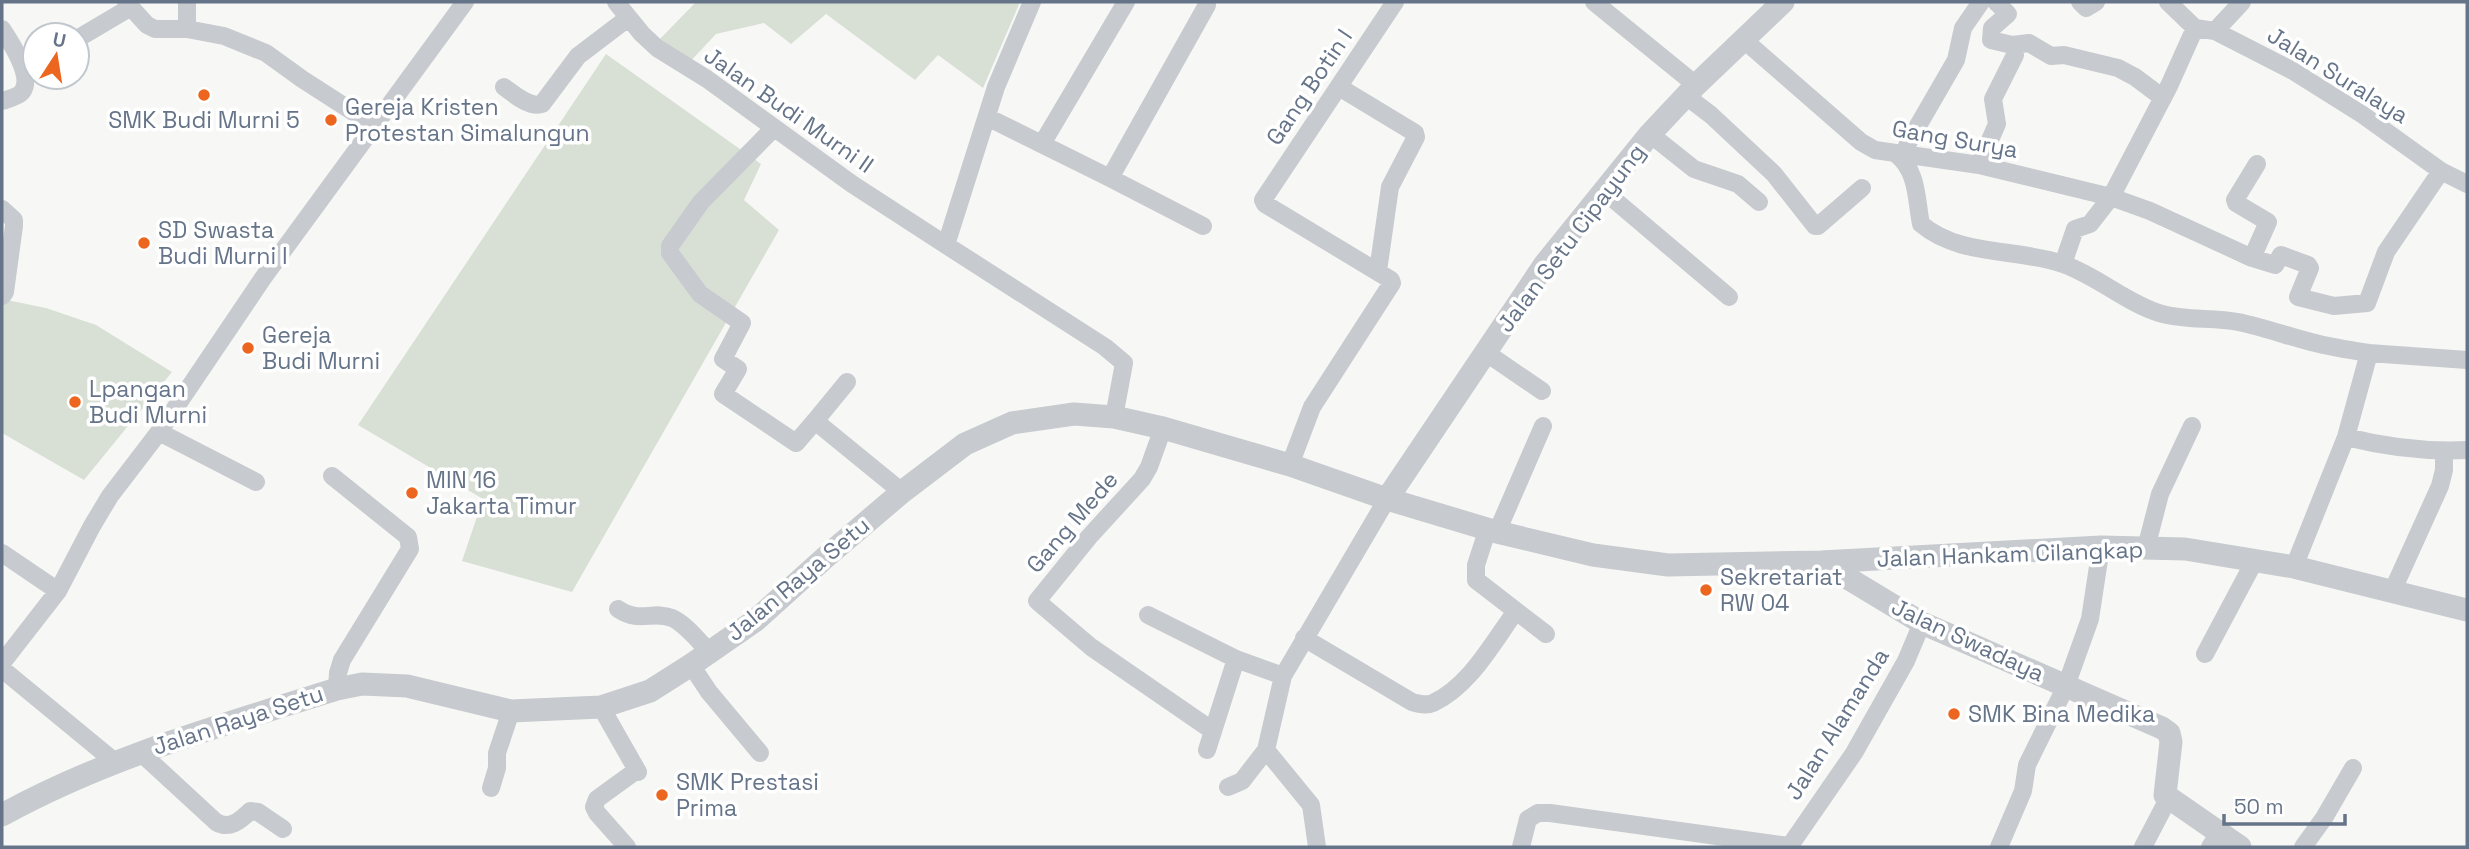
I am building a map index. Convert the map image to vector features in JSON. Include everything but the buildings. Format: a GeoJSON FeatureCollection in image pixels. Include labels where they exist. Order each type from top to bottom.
{"type":"FeatureCollection","features":[{"type":"Feature","properties":{"kind":"street"},"geometry":{"type":"LineString","coordinates":[[187,2],[187,29]]}},
{"type":"Feature","properties":{"kind":"street"},"geometry":{"type":"LineString","coordinates":[[2,663],[58,590],[110,496],[159,432],[263,278],[465,2]]}},
{"type":"Feature","properties":{"kind":"street","name":"Jalan Budi Murni II"},"geometry":{"type":"LineString","coordinates":[[616,2],[657,48],[707,79],[852,184],[1105,347],[1124,363],[1114,417]]}},
{"type":"Feature","properties":{"kind":"street"},"geometry":{"type":"LineString","coordinates":[[946,245],[996,87],[1032,2]]}},
{"type":"Feature","properties":{"kind":"street"},"geometry":{"type":"LineString","coordinates":[[1042,144],[1126,2]]}},
{"type":"Feature","properties":{"kind":"street","name":"Gang Botin I"},"geometry":{"type":"LineString","coordinates":[[1378,271],[1265,204],[1263,200],[1395,2]]}},
{"type":"Feature","properties":{"kind":"street"},"geometry":{"type":"LineString","coordinates":[[1594,2],[1658,51],[1711,115],[1774,174],[1815,226],[1862,188]]}},
{"type":"Feature","properties":{"kind":"street"},"geometry":{"type":"LineString","coordinates":[[1981,2],[1963,29],[1956,60],[1900,155],[1913,179],[1922,225],[1932,232],[1989,251],[2022,253],[2063,264],[2094,276],[2158,313],[2190,319],[2237,322],[2313,343],[2369,354],[2467,360]]}},
{"type":"Feature","properties":{"kind":"street"},"geometry":{"type":"LineString","coordinates":[[1996,2],[2008,14],[1992,28],[1991,40],[2012,45],[2029,43],[2051,56],[2064,55],[2118,68],[2163,98]]}},
{"type":"Feature","properties":{"kind":"street"},"geometry":{"type":"LineString","coordinates":[[2080,2],[2086,8],[2096,2]]}},
{"type":"Feature","properties":{"kind":"street"},"geometry":{"type":"LineString","coordinates":[[2063,264],[2075,229],[2090,224],[2111,197],[2163,98],[2195,28],[2168,2]]}},
{"type":"Feature","properties":{"kind":"street"},"geometry":{"type":"LineString","coordinates":[[2215,31],[2242,2]]}},
{"type":"Feature","properties":{"kind":"street"},"geometry":{"type":"LineString","coordinates":[[91,30],[128,5],[147,26],[155,29],[187,29],[224,36],[266,53],[375,126]]}},
{"type":"Feature","properties":{"kind":"street"},"geometry":{"type":"LineString","coordinates":[[1110,178],[1207,5]]}},
{"type":"Feature","properties":{"kind":"street","name":"Jalan Setu Cipayung"},"geometry":{"type":"LineString","coordinates":[[1387,499],[1545,264],[1650,134],[1691,90],[1744,40],[1773,5]]}},
{"type":"Feature","properties":{"kind":"street"},"geometry":{"type":"LineString","coordinates":[[504,87],[531,104],[542,104],[578,56],[628,18]]}},
{"type":"Feature","properties":{"kind":"street","name":"Jalan Suralaya"},"geometry":{"type":"LineString","coordinates":[[2195,28],[2215,31],[2293,71],[2363,115],[2441,171],[2467,184]]}},
{"type":"Feature","properties":{"kind":"street"},"geometry":{"type":"LineString","coordinates":[[2,29],[21,49]]}},
{"type":"Feature","properties":{"kind":"street","name":"Gang Surya"},"geometry":{"type":"LineString","coordinates":[[1744,40],[1861,142],[1875,150],[1979,165],[2111,197],[2150,211],[2252,258]]}},
{"type":"Feature","properties":{"kind":"street"},"geometry":{"type":"LineString","coordinates":[[1979,165],[1997,124],[1993,99],[2015,55]]}},
{"type":"Feature","properties":{"kind":"street"},"geometry":{"type":"LineString","coordinates":[[1290,465],[1312,407],[1390,288],[1391,280],[1378,271],[1387,197],[1416,137],[1415,133],[1339,87]]}},
{"type":"Feature","properties":{"kind":"street"},"geometry":{"type":"LineString","coordinates":[[2,101],[23,91]]}},
{"type":"Feature","properties":{"kind":"street"},"geometry":{"type":"LineString","coordinates":[[987,117],[1203,226]]}},
{"type":"Feature","properties":{"kind":"street"},"geometry":{"type":"LineString","coordinates":[[774,128],[701,202],[670,246],[670,253],[699,294],[742,323],[723,359],[738,369],[723,394],[796,443],[847,382]]}},
{"type":"Feature","properties":{"kind":"street"},"geometry":{"type":"LineString","coordinates":[[1650,134],[1694,169],[1738,184],[1759,202]]}},
{"type":"Feature","properties":{"kind":"street"},"geometry":{"type":"LineString","coordinates":[[2257,164],[2235,200],[2268,222],[2252,258],[2275,265],[2281,255],[2308,265],[2310,268],[2299,295],[2300,299],[2345,307],[2367,303],[2386,252],[2441,171]]}},
{"type":"Feature","properties":{"kind":"street"},"geometry":{"type":"LineString","coordinates":[[1605,192],[1729,297]]}},
{"type":"Feature","properties":{"kind":"street"},"geometry":{"type":"LineString","coordinates":[[2,209],[14,220],[5,292],[2,296]]}},
{"type":"Feature","properties":{"kind":"street"},"geometry":{"type":"LineString","coordinates":[[1485,352],[1542,391]]}},
{"type":"Feature","properties":{"kind":"street"},"geometry":{"type":"LineString","coordinates":[[2294,567],[2346,437],[2369,354]]}},
{"type":"Feature","properties":{"kind":"street","name":"Jalan Raya Setu"},"geometry":{"type":"LineString","coordinates":[[2,815],[62,784],[139,752],[337,689],[362,684],[407,686],[510,711],[601,707],[650,691],[756,620],[902,492],[965,444],[1012,423],[1074,414],[1114,417],[1163,428],[1290,465],[1387,499]]}},
{"type":"Feature","properties":{"kind":"street"},"geometry":{"type":"LineString","coordinates":[[815,421],[902,492]]}},
{"type":"Feature","properties":{"kind":"street"},"geometry":{"type":"LineString","coordinates":[[1543,426],[1476,565],[1476,580],[1546,634]]}},
{"type":"Feature","properties":{"kind":"street"},"geometry":{"type":"LineString","coordinates":[[2146,548],[2160,494],[2192,426]]}},
{"type":"Feature","properties":{"kind":"street","name":"Gang Mede"},"geometry":{"type":"LineString","coordinates":[[1163,428],[1142,480],[1089,537],[1037,601],[1091,647],[1213,731]]}},
{"type":"Feature","properties":{"kind":"street"},"geometry":{"type":"LineString","coordinates":[[159,432],[256,482]]}},
{"type":"Feature","properties":{"kind":"street"},"geometry":{"type":"LineString","coordinates":[[2346,437],[2394,447],[2467,450]]}},
{"type":"Feature","properties":{"kind":"street"},"geometry":{"type":"LineString","coordinates":[[2392,592],[2440,486],[2444,470],[2444,451]]}},
{"type":"Feature","properties":{"kind":"street"},"geometry":{"type":"LineString","coordinates":[[331,476],[408,537],[410,549],[342,660],[337,689]]}},
{"type":"Feature","properties":{"kind":"street"},"geometry":{"type":"LineString","coordinates":[[1228,787],[1242,781],[1266,750],[1283,676],[1387,499]]}},
{"type":"Feature","properties":{"kind":"street","name":"Jalan Hankam Cilangkap"},"geometry":{"type":"LineString","coordinates":[[1387,499],[1492,530],[1593,555],[1668,565],[1821,562],[2101,547],[2185,549],[2294,567],[2467,610]]}},
{"type":"Feature","properties":{"kind":"street"},"geometry":{"type":"LineString","coordinates":[[1999,847],[2023,791],[2027,765],[2066,686],[2090,620],[2101,547]]}},
{"type":"Feature","properties":{"kind":"street"},"geometry":{"type":"LineString","coordinates":[[2,553],[58,590]]}},
{"type":"Feature","properties":{"kind":"street"},"geometry":{"type":"LineString","coordinates":[[2205,654],[2255,560]]}},
{"type":"Feature","properties":{"kind":"street","name":"Jalan Swadaya"},"geometry":{"type":"LineString","coordinates":[[1821,562],[1922,623],[2162,728],[2169,733],[2171,742],[2164,789],[2168,799]]}},
{"type":"Feature","properties":{"kind":"street"},"geometry":{"type":"LineString","coordinates":[[618,609],[636,618],[659,615],[675,619],[700,659],[709,692],[760,752]]}},
{"type":"Feature","properties":{"kind":"street"},"geometry":{"type":"LineString","coordinates":[[1304,638],[1412,702],[1424,705],[1433,703],[1464,681],[1516,611]]}},
{"type":"Feature","properties":{"kind":"street"},"geometry":{"type":"LineString","coordinates":[[1148,615],[1236,659],[1283,676]]}},
{"type":"Feature","properties":{"kind":"street","name":"Jalan Alamanda"},"geometry":{"type":"LineString","coordinates":[[1789,846],[1854,752],[1906,661],[1922,623]]}},
{"type":"Feature","properties":{"kind":"street"},"geometry":{"type":"LineString","coordinates":[[1207,750],[1236,659]]}},
{"type":"Feature","properties":{"kind":"street"},"geometry":{"type":"LineString","coordinates":[[2,668],[116,762]]}},
{"type":"Feature","properties":{"kind":"street"},"geometry":{"type":"LineString","coordinates":[[601,707],[637,771],[597,799],[594,807],[627,847]]}},
{"type":"Feature","properties":{"kind":"street"},"geometry":{"type":"LineString","coordinates":[[491,788],[510,711]]}},
{"type":"Feature","properties":{"kind":"street"},"geometry":{"type":"LineString","coordinates":[[1266,750],[1311,805],[1317,847]]}},
{"type":"Feature","properties":{"kind":"street"},"geometry":{"type":"LineString","coordinates":[[139,752],[215,822],[223,826],[230,825],[250,811],[258,812],[282,829]]}},
{"type":"Feature","properties":{"kind":"street"},"geometry":{"type":"LineString","coordinates":[[2303,847],[2353,768]]}},
{"type":"Feature","properties":{"kind":"street"},"geometry":{"type":"LineString","coordinates":[[2143,847],[2168,799],[2215,840],[2240,847]]}},
{"type":"Feature","properties":{"kind":"street"},"geometry":{"type":"LineString","coordinates":[[1521,847],[1528,819],[1538,813],[1789,846]]}},
{"type":"Feature","properties":{"kind":"shaded area"},"geometry":{"type":"Polygon","coordinates":[[[696,2],[1020,2],[983,88],[938,55],[915,80],[826,14],[791,44],[764,23],[716,34],[686,66],[655,44],[696,2]]]}},
{"type":"Feature","properties":{"kind":"shaded area"},"geometry":{"type":"Polygon","coordinates":[[[606,54],[761,164],[744,200],[779,230],[572,592],[462,561],[483,499],[358,425],[606,54]]]}},
{"type":"Feature","properties":{"kind":"shaded area","name":"Lpangan Budi Murni"},"geometry":{"type":"Polygon","coordinates":[[[2,299],[46,308],[96,325],[172,372],[84,480],[2,433],[2,299]]]}},
{"type":"Feature","properties":{"kind":"place","name":"SMK Budi Murni 5"},"geometry":{"type":"Point","coordinates":[204,95]}},
{"type":"Feature","properties":{"kind":"place","name":"Gereja Kristen Protestan Simalungun"},"geometry":{"type":"Point","coordinates":[331,120]}},
{"type":"Feature","properties":{"kind":"place","name":"SD Swasta Budi Murni I"},"geometry":{"type":"Point","coordinates":[144,243]}},
{"type":"Feature","properties":{"kind":"place","name":"Gereja Budi Murni"},"geometry":{"type":"Point","coordinates":[248,348]}},
{"type":"Feature","properties":{"kind":"place","name":"Lpangan Budi Murni"},"geometry":{"type":"Point","coordinates":[75,402]}},
{"type":"Feature","properties":{"kind":"place","name":"MIN 16 Jakarta Timur"},"geometry":{"type":"Point","coordinates":[412,493]}},
{"type":"Feature","properties":{"kind":"place","name":"Sekretariat RW 04"},"geometry":{"type":"Point","coordinates":[1706,590]}},
{"type":"Feature","properties":{"kind":"place","name":"SMK Bina Medika"},"geometry":{"type":"Point","coordinates":[1954,714]}},
{"type":"Feature","properties":{"kind":"place","name":"SMK Prestasi Prima"},"geometry":{"type":"Point","coordinates":[662,795]}}]}
